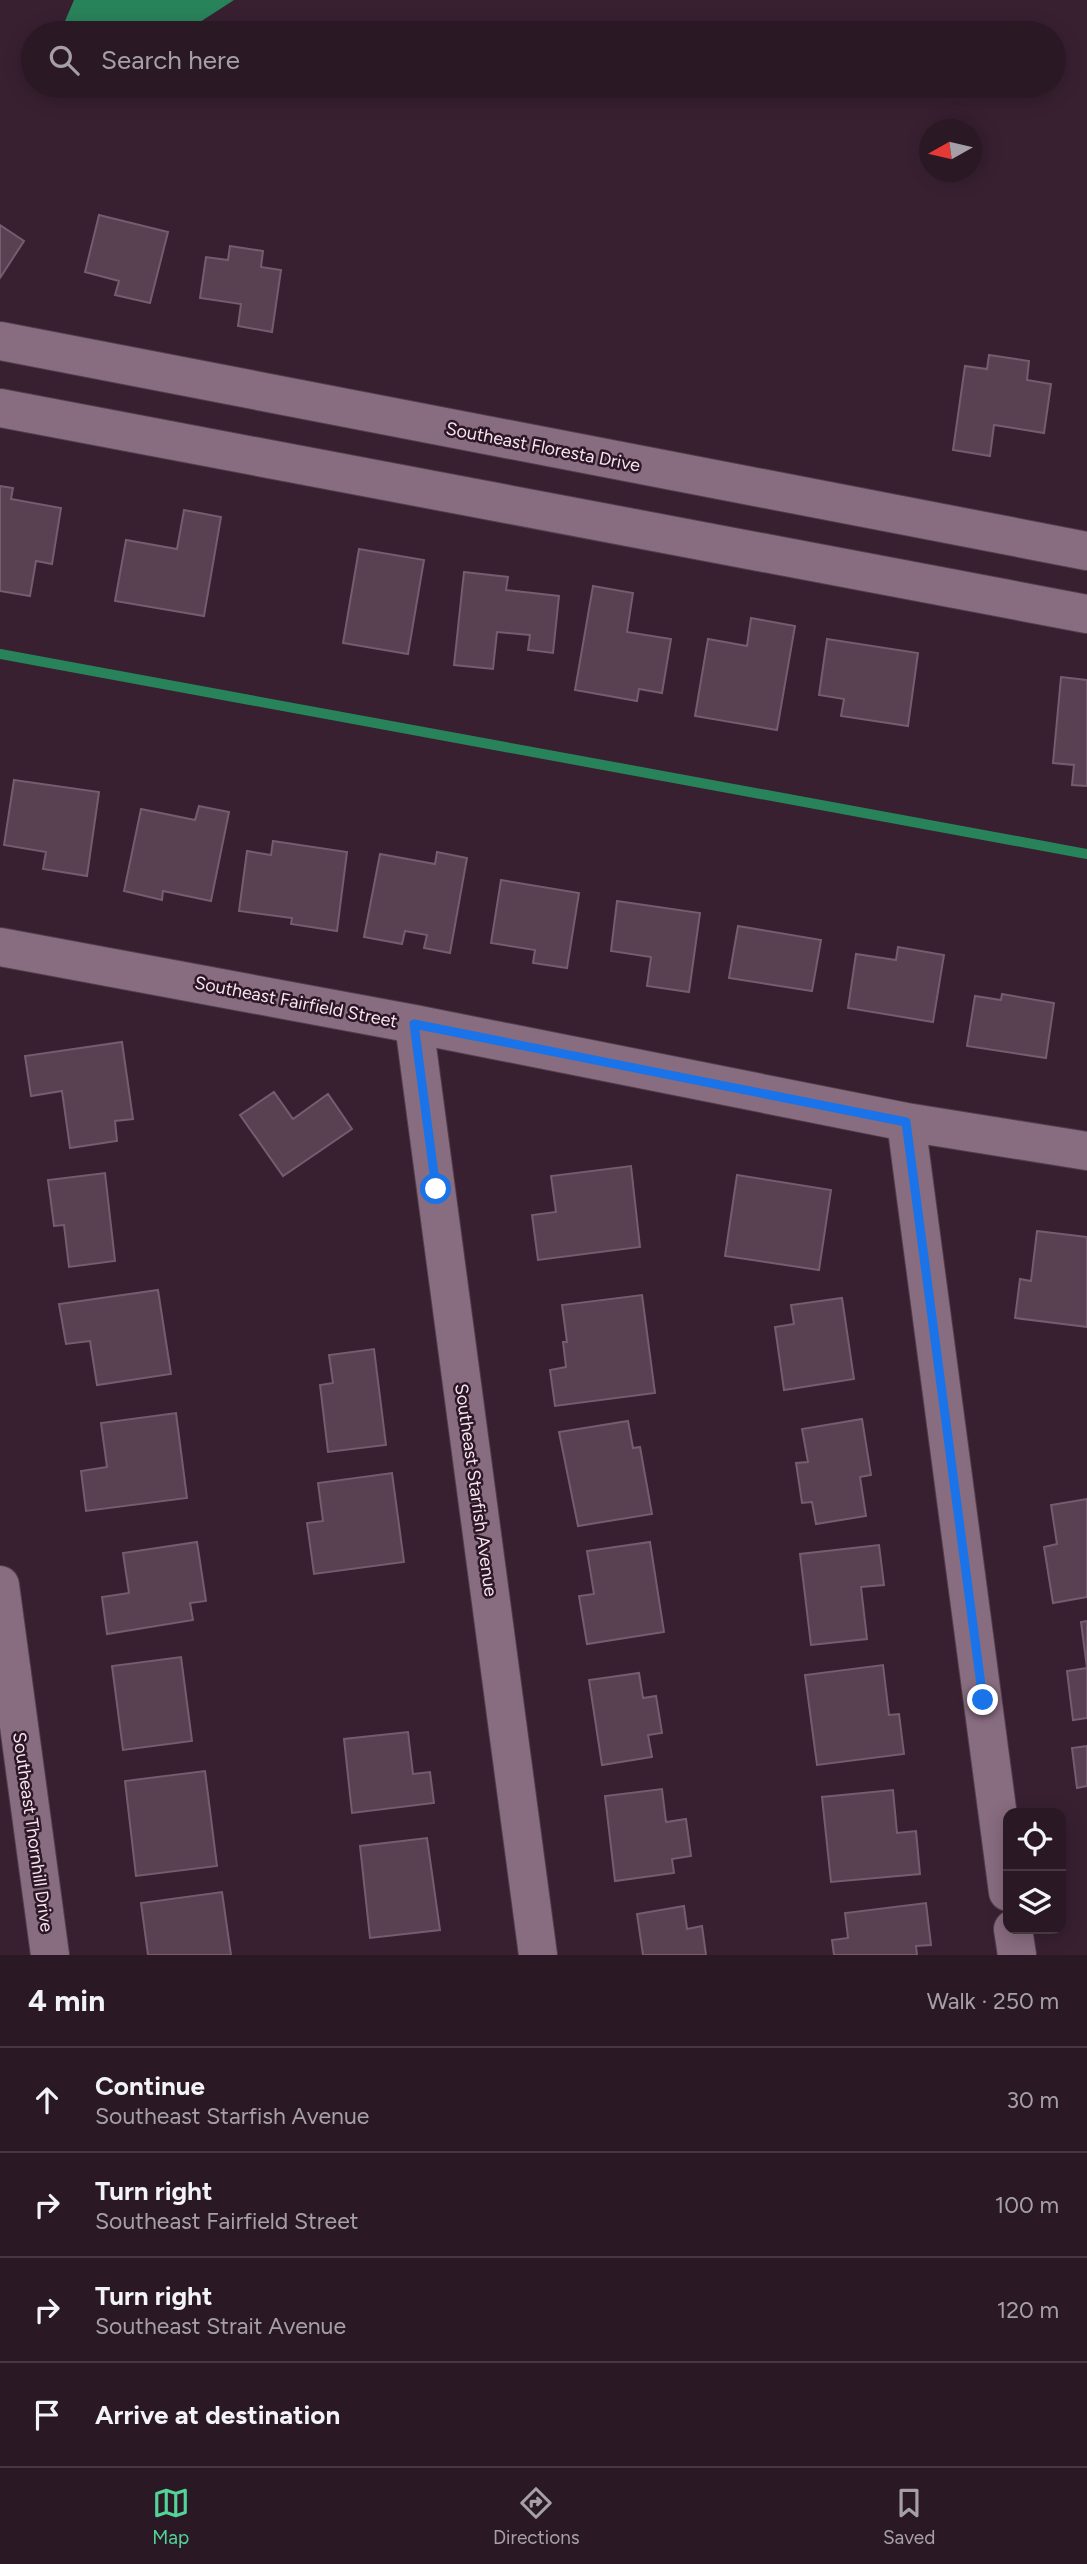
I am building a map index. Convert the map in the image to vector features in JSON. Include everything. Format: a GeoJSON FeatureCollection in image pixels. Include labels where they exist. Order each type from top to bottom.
{"type":"FeatureCollection","features":[{"type":"Feature","properties":{"kind":"street","name":"Southeast Floresta Drive"},"geometry":{"type":"LineString","coordinates":[[0,341],[1087,551]]}},
{"type":"Feature","properties":{"kind":"street"},"geometry":{"type":"LineString","coordinates":[[0,408],[1087,614]]}},
{"type":"Feature","properties":{"kind":"street","name":"Southeast Fairfield Street"},"geometry":{"type":"LineString","coordinates":[[0,947],[414,1024],[906,1122],[1087,1151]]}},
{"type":"Feature","properties":{"kind":"street","name":"Southeast Starfish Avenue"},"geometry":{"type":"LineString","coordinates":[[414,1024],[538,1955]]}},
{"type":"Feature","properties":{"kind":"street"},"geometry":{"type":"LineString","coordinates":[[906,1122],[1005,1871]]}},
{"type":"Feature","properties":{"kind":"street","name":"Southeast Thornhill Drive"},"geometry":{"type":"LineString","coordinates":[[0,1585],[50,1955]]}},
{"type":"Feature","properties":{"kind":"street"},"geometry":{"type":"LineString","coordinates":[[1014,1934],[1017,1955]]}},
{"type":"Feature","properties":{"kind":"shaded area"},"geometry":{"type":"Polygon","coordinates":[[[74,0],[234,0],[202,21],[65,21],[74,0]]]}},
{"type":"Feature","properties":{"kind":"building"},"geometry":{"type":"Polygon","coordinates":[[[99,215],[168,232],[150,303],[115,295],[119,281],[85,272],[99,215]]]}},
{"type":"Feature","properties":{"kind":"building"},"geometry":{"type":"Polygon","coordinates":[[[0,225],[24,241],[0,278],[0,225]]]}},
{"type":"Feature","properties":{"kind":"building"},"geometry":{"type":"Polygon","coordinates":[[[230,246],[263,251],[261,267],[281,270],[272,332],[238,326],[241,304],[200,298],[206,257],[228,260],[230,246]]]}},
{"type":"Feature","properties":{"kind":"building"},"geometry":{"type":"Polygon","coordinates":[[[989,355],[1029,361],[1027,380],[1051,384],[1044,433],[994,425],[990,456],[953,450],[965,366],[987,369],[989,355]]]}},
{"type":"Feature","properties":{"kind":"building"},"geometry":{"type":"Polygon","coordinates":[[[0,486],[13,488],[11,499],[61,508],[52,564],[36,561],[30,596],[0,591],[0,486]]]}},
{"type":"Feature","properties":{"kind":"building"},"geometry":{"type":"Polygon","coordinates":[[[184,510],[221,517],[204,616],[115,601],[126,540],[177,549],[184,510]]]}},
{"type":"Feature","properties":{"kind":"building"},"geometry":{"type":"Polygon","coordinates":[[[359,549],[424,560],[408,654],[343,643],[359,549]]]}},
{"type":"Feature","properties":{"kind":"building"},"geometry":{"type":"Polygon","coordinates":[[[464,572],[508,577],[506,590],[559,596],[553,653],[528,650],[530,635],[497,632],[493,669],[454,665],[464,572]]]}},
{"type":"Feature","properties":{"kind":"building"},"geometry":{"type":"Polygon","coordinates":[[[593,586],[633,593],[627,632],[671,639],[662,693],[639,689],[637,701],[575,690],[593,586]]]}},
{"type":"Feature","properties":{"kind":"building"},"geometry":{"type":"Polygon","coordinates":[[[751,618],[795,626],[777,730],[695,716],[708,639],[747,646],[751,618]]]}},
{"type":"Feature","properties":{"kind":"building"},"geometry":{"type":"Polygon","coordinates":[[[827,639],[918,653],[908,726],[841,716],[844,699],[819,695],[827,639]]]}},
{"type":"Feature","properties":{"kind":"building"},"geometry":{"type":"Polygon","coordinates":[[[1061,677],[1087,680],[1087,786],[1072,785],[1074,765],[1053,763],[1061,677]]]}},
{"type":"Feature","properties":{"kind":"building"},"geometry":{"type":"Polygon","coordinates":[[[14,780],[99,792],[87,876],[43,869],[46,852],[4,845],[14,780]]]}},
{"type":"Feature","properties":{"kind":"building"},"geometry":{"type":"Polygon","coordinates":[[[199,806],[229,812],[211,901],[163,891],[162,900],[124,891],[141,809],[195,820],[199,806]]]}},
{"type":"Feature","properties":{"kind":"building"},"geometry":{"type":"Polygon","coordinates":[[[273,841],[347,852],[337,931],[291,924],[292,918],[239,911],[247,851],[271,855],[273,841]]]}},
{"type":"Feature","properties":{"kind":"building"},"geometry":{"type":"Polygon","coordinates":[[[437,852],[467,858],[450,953],[424,948],[427,935],[405,931],[402,944],[364,937],[380,854],[435,864],[437,852]]]}},
{"type":"Feature","properties":{"kind":"building"},"geometry":{"type":"Polygon","coordinates":[[[501,880],[579,893],[567,968],[533,963],[535,950],[491,943],[501,880]]]}},
{"type":"Feature","properties":{"kind":"building"},"geometry":{"type":"Polygon","coordinates":[[[617,901],[700,913],[689,992],[647,986],[651,957],[611,951],[617,901]]]}},
{"type":"Feature","properties":{"kind":"building"},"geometry":{"type":"Polygon","coordinates":[[[738,926],[821,940],[812,991],[729,978],[738,926]]]}},
{"type":"Feature","properties":{"kind":"building"},"geometry":{"type":"Polygon","coordinates":[[[898,947],[944,955],[933,1022],[848,1008],[856,954],[896,960],[898,947]]]}},
{"type":"Feature","properties":{"kind":"building"},"geometry":{"type":"Polygon","coordinates":[[[1002,994],[1054,1003],[1046,1058],[967,1046],[975,996],[1001,1000],[1002,994]]]}},
{"type":"Feature","properties":{"kind":"building"},"geometry":{"type":"Polygon","coordinates":[[[122,1042],[133,1119],[115,1121],[117,1141],[70,1148],[62,1091],[31,1096],[25,1056],[122,1042]]]}},
{"type":"Feature","properties":{"kind":"building"},"geometry":{"type":"Polygon","coordinates":[[[274,1092],[293,1119],[328,1094],[352,1129],[283,1176],[240,1115],[274,1092]]]}},
{"type":"Feature","properties":{"kind":"building"},"geometry":{"type":"Polygon","coordinates":[[[631,1166],[640,1247],[538,1260],[532,1215],[556,1212],[551,1176],[631,1166]]]}},
{"type":"Feature","properties":{"kind":"building"},"geometry":{"type":"Polygon","coordinates":[[[105,1173],[115,1261],[69,1267],[64,1225],[54,1226],[48,1180],[105,1173]]]}},
{"type":"Feature","properties":{"kind":"building"},"geometry":{"type":"Polygon","coordinates":[[[737,1175],[831,1190],[819,1270],[725,1256],[737,1175]]]}},
{"type":"Feature","properties":{"kind":"building"},"geometry":{"type":"Polygon","coordinates":[[[1037,1231],[1087,1237],[1087,1327],[1015,1318],[1020,1279],[1031,1281],[1037,1231]]]}},
{"type":"Feature","properties":{"kind":"building"},"geometry":{"type":"Polygon","coordinates":[[[158,1290],[171,1374],[97,1385],[90,1341],[66,1344],[59,1304],[158,1290]]]}},
{"type":"Feature","properties":{"kind":"building"},"geometry":{"type":"Polygon","coordinates":[[[642,1295],[655,1393],[555,1406],[550,1370],[566,1367],[563,1342],[567,1342],[562,1305],[642,1295]]]}},
{"type":"Feature","properties":{"kind":"building"},"geometry":{"type":"Polygon","coordinates":[[[842,1298],[854,1379],[784,1390],[775,1327],[794,1324],[791,1305],[842,1298]]]}},
{"type":"Feature","properties":{"kind":"building"},"geometry":{"type":"Polygon","coordinates":[[[374,1349],[386,1445],[328,1452],[320,1385],[333,1383],[329,1355],[374,1349]]]}},
{"type":"Feature","properties":{"kind":"building"},"geometry":{"type":"Polygon","coordinates":[[[176,1413],[187,1498],[86,1511],[81,1471],[107,1467],[101,1423],[176,1413]]]}},
{"type":"Feature","properties":{"kind":"building"},"geometry":{"type":"Polygon","coordinates":[[[862,1419],[871,1475],[860,1477],[866,1516],[816,1524],[812,1502],[802,1503],[796,1463],[808,1462],[802,1429],[862,1419]]]}},
{"type":"Feature","properties":{"kind":"building"},"geometry":{"type":"Polygon","coordinates":[[[628,1421],[633,1448],[640,1447],[652,1514],[578,1526],[559,1432],[628,1421]]]}},
{"type":"Feature","properties":{"kind":"building"},"geometry":{"type":"Polygon","coordinates":[[[392,1473],[404,1562],[314,1574],[307,1523],[323,1521],[318,1483],[392,1473]]]}},
{"type":"Feature","properties":{"kind":"building"},"geometry":{"type":"Polygon","coordinates":[[[1087,1499],[1087,1597],[1053,1603],[1044,1547],[1057,1544],[1051,1505],[1087,1499]]]}},
{"type":"Feature","properties":{"kind":"building"},"geometry":{"type":"Polygon","coordinates":[[[197,1542],[206,1601],[190,1603],[193,1620],[107,1634],[102,1597],[129,1593],[123,1553],[197,1542]]]}},
{"type":"Feature","properties":{"kind":"building"},"geometry":{"type":"Polygon","coordinates":[[[650,1542],[664,1632],[587,1644],[579,1596],[594,1594],[587,1551],[650,1542]]]}},
{"type":"Feature","properties":{"kind":"building"},"geometry":{"type":"Polygon","coordinates":[[[879,1545],[884,1585],[861,1587],[867,1639],[811,1645],[800,1554],[879,1545]]]}},
{"type":"Feature","properties":{"kind":"building"},"geometry":{"type":"Polygon","coordinates":[[[1087,1621],[1087,1668],[1081,1622],[1087,1621]]]}},
{"type":"Feature","properties":{"kind":"building"},"geometry":{"type":"Polygon","coordinates":[[[181,1657],[192,1741],[123,1750],[112,1666],[181,1657]]]}},
{"type":"Feature","properties":{"kind":"building"},"geometry":{"type":"Polygon","coordinates":[[[883,1665],[889,1715],[899,1714],[904,1754],[817,1765],[805,1675],[883,1665]]]}},
{"type":"Feature","properties":{"kind":"building"},"geometry":{"type":"Polygon","coordinates":[[[1087,1668],[1087,1718],[1073,1720],[1067,1671],[1087,1668]]]}},
{"type":"Feature","properties":{"kind":"building"},"geometry":{"type":"Polygon","coordinates":[[[639,1673],[643,1698],[656,1696],[662,1733],[648,1735],[652,1757],[602,1765],[589,1680],[639,1673]]]}},
{"type":"Feature","properties":{"kind":"building"},"geometry":{"type":"Polygon","coordinates":[[[408,1732],[413,1774],[430,1772],[434,1803],[352,1813],[344,1739],[408,1732]]]}},
{"type":"Feature","properties":{"kind":"building"},"geometry":{"type":"Polygon","coordinates":[[[1087,1746],[1087,1786],[1077,1788],[1072,1748],[1087,1746]]]}},
{"type":"Feature","properties":{"kind":"building"},"geometry":{"type":"Polygon","coordinates":[[[205,1771],[217,1866],[136,1876],[125,1781],[205,1771]]]}},
{"type":"Feature","properties":{"kind":"building"},"geometry":{"type":"Polygon","coordinates":[[[662,1789],[666,1822],[686,1819],[691,1856],[672,1859],[674,1873],[615,1881],[605,1796],[662,1789]]]}},
{"type":"Feature","properties":{"kind":"building"},"geometry":{"type":"Polygon","coordinates":[[[893,1790],[897,1833],[916,1831],[920,1874],[831,1882],[822,1797],[893,1790]]]}},
{"type":"Feature","properties":{"kind":"building"},"geometry":{"type":"Polygon","coordinates":[[[427,1838],[440,1930],[370,1938],[360,1846],[427,1838]]]}},
{"type":"Feature","properties":{"kind":"building"},"geometry":{"type":"Polygon","coordinates":[[[222,1892],[231,1955],[148,1955],[141,1903],[222,1892]]]}},
{"type":"Feature","properties":{"kind":"building"},"geometry":{"type":"Polygon","coordinates":[[[926,1903],[931,1945],[916,1946],[917,1955],[834,1955],[832,1940],[848,1938],[845,1913],[926,1903]]]}},
{"type":"Feature","properties":{"kind":"building"},"geometry":{"type":"Polygon","coordinates":[[[684,1906],[687,1929],[702,1926],[706,1955],[643,1955],[637,1914],[684,1906]]]}},
{"type":"Feature","properties":{"kind":"waterway"},"geometry":{"type":"LineString","coordinates":[[0,654],[1087,854]]}},
{"type":"Feature","properties":{"kind":"route"},"geometry":{"type":"LineString","coordinates":[[436,1189],[414,1024],[906,1122],[983,1700]]}}]}
